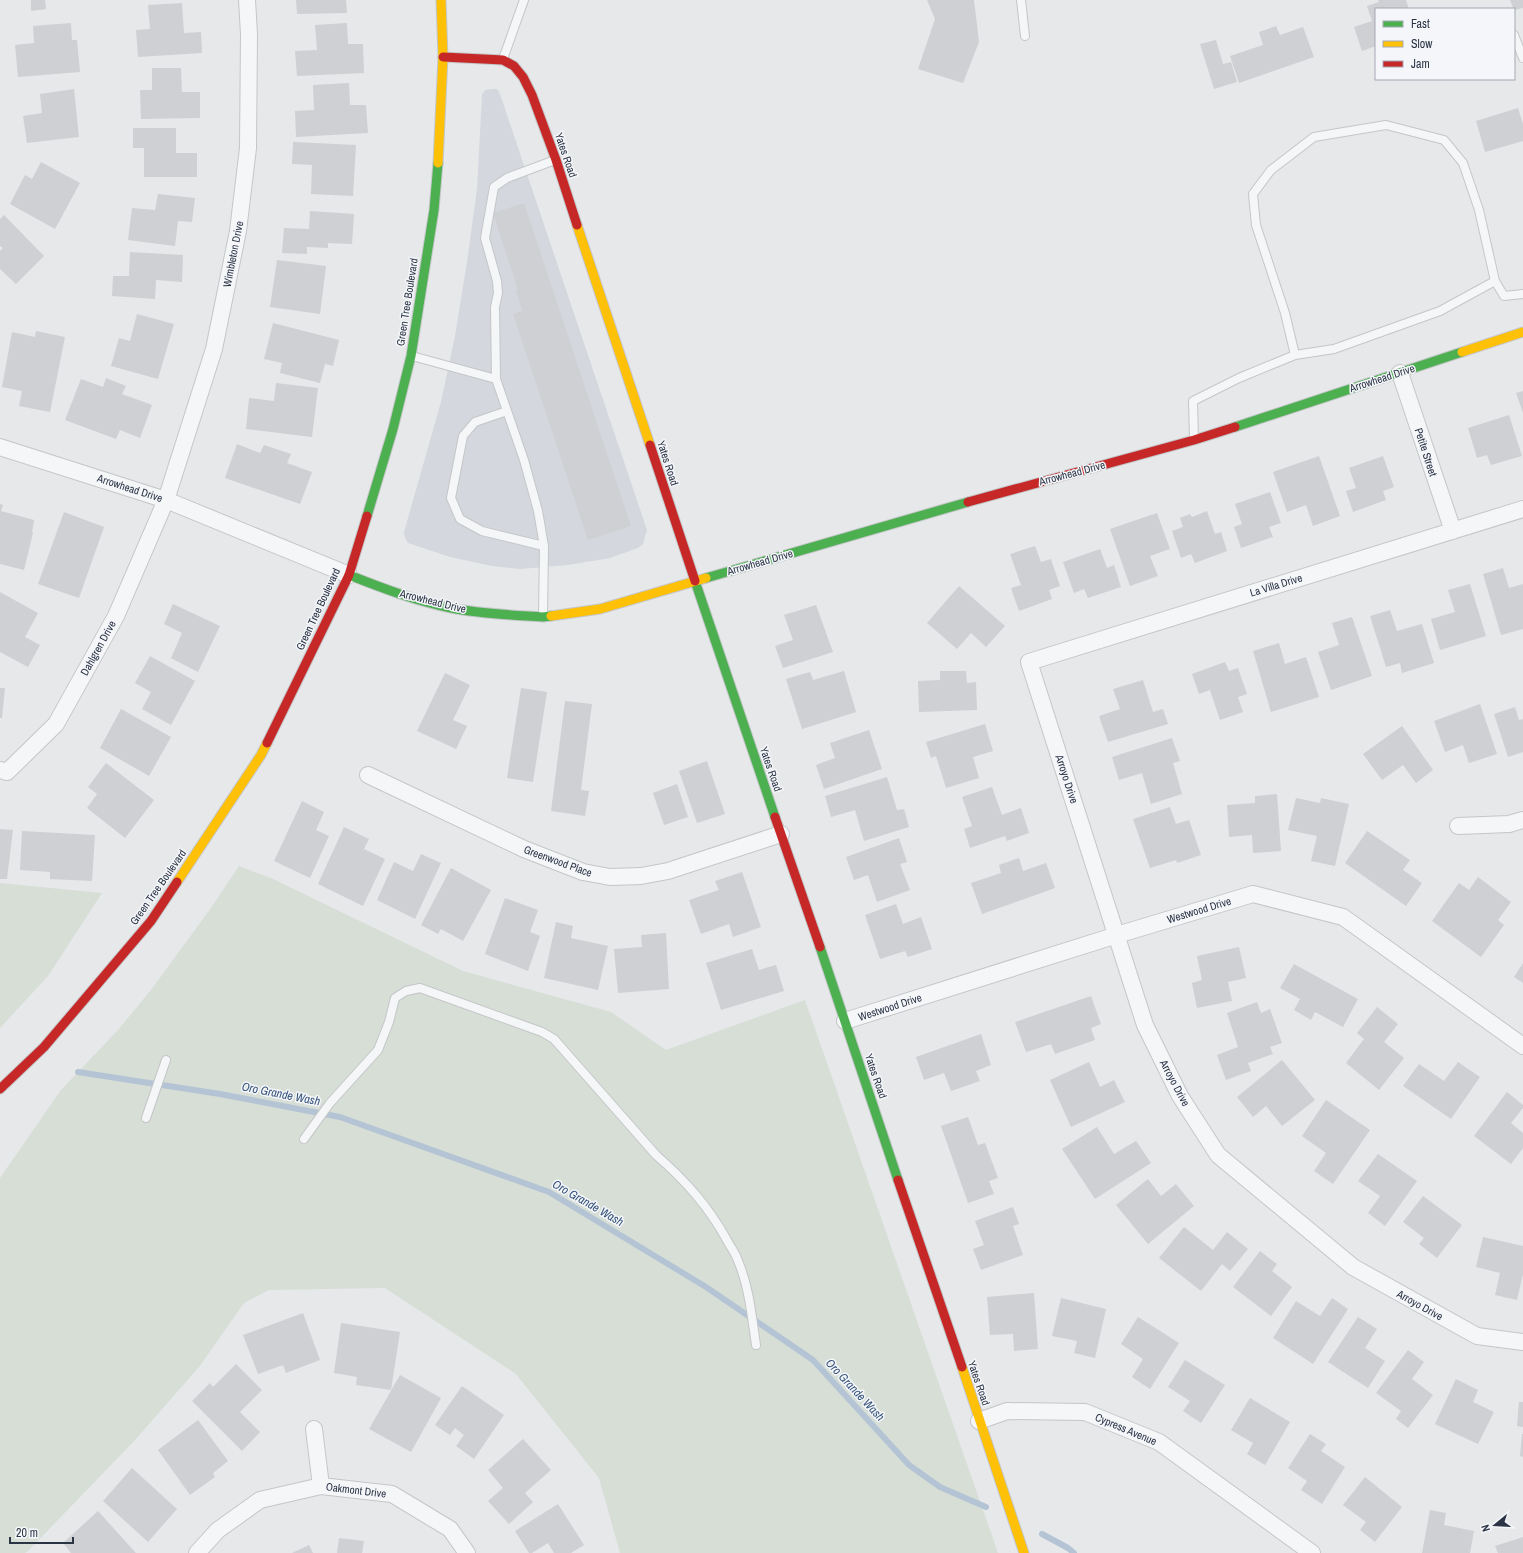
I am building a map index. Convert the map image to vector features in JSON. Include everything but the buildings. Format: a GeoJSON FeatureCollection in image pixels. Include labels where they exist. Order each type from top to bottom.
{"type":"FeatureCollection","features":[{"type":"Feature","properties":{"kind":"main road","name":"Green Tree Boulevard"},"geometry":{"type":"LineString","coordinates":[[0,1089],[44,1047],[151,921],[261,755],[349,576],[393,429],[411,356],[434,210],[440,133],[443,57],[441,0]]}},
{"type":"Feature","properties":{"kind":"main road"},"geometry":{"type":"LineString","coordinates":[[443,57],[503,60]]}},
{"type":"Feature","properties":{"kind":"main road","name":"Yates Road"},"geometry":{"type":"LineString","coordinates":[[503,60],[514,66],[523,77],[532,95],[556,160],[695,581],[1024,1553]]}},
{"type":"Feature","properties":{"kind":"main road","name":"Arrowhead Drive"},"geometry":{"type":"LineString","coordinates":[[349,576],[405,596],[451,608],[543,617],[600,609],[907,519],[1194,440],[1523,332]]}},
{"type":"Feature","properties":{"kind":"street","name":"Wimbleton Drive"},"geometry":{"type":"LineString","coordinates":[[166,500],[214,349],[238,231],[248,148],[249,34],[247,0]]}},
{"type":"Feature","properties":{"kind":"street","name":"Petite Street"},"geometry":{"type":"LineString","coordinates":[[1400,373],[1453,531]]}},
{"type":"Feature","properties":{"kind":"street","name":"Arrowhead Drive"},"geometry":{"type":"LineString","coordinates":[[0,447],[166,500],[349,576]]}},
{"type":"Feature","properties":{"kind":"street","name":"Dahlgren Drive"},"geometry":{"type":"LineString","coordinates":[[0,770],[7,772],[56,724],[116,616],[166,500]]}},
{"type":"Feature","properties":{"kind":"street","name":"La Villa Drive"},"geometry":{"type":"LineString","coordinates":[[1029,662],[1523,509]]}},
{"type":"Feature","properties":{"kind":"street","name":"Arroyo Drive"},"geometry":{"type":"LineString","coordinates":[[1029,662],[1145,1025],[1180,1096],[1218,1155],[1353,1267],[1477,1336],[1523,1342]]}},
{"type":"Feature","properties":{"kind":"street","name":"Greenwood Place"},"geometry":{"type":"LineString","coordinates":[[368,775],[524,849],[583,872],[610,877],[641,876],[668,871],[781,834]]}},
{"type":"Feature","properties":{"kind":"street"},"geometry":{"type":"LineString","coordinates":[[1458,826],[1509,824],[1523,820]]}},
{"type":"Feature","properties":{"kind":"street","name":"Westwood Drive"},"geometry":{"type":"LineString","coordinates":[[845,1021],[1117,935],[1253,894],[1343,917],[1523,1046]]}},
{"type":"Feature","properties":{"kind":"street","name":"Cypress Avenue"},"geometry":{"type":"LineString","coordinates":[[979,1421],[1008,1411],[1085,1412],[1159,1442],[1312,1553]]}},
{"type":"Feature","properties":{"kind":"street"},"geometry":{"type":"LineString","coordinates":[[314,1429],[321,1486]]}},
{"type":"Feature","properties":{"kind":"street","name":"Oakmont Drive"},"geometry":{"type":"LineString","coordinates":[[197,1553],[218,1530],[260,1500],[321,1486],[392,1494],[450,1529],[467,1553]]}},
{"type":"Feature","properties":{"kind":"lane"},"geometry":{"type":"LineString","coordinates":[[503,60],[524,0]]}},
{"type":"Feature","properties":{"kind":"lane"},"geometry":{"type":"LineString","coordinates":[[1021,0],[1025,36]]}},
{"type":"Feature","properties":{"kind":"lane"},"geometry":{"type":"LineString","coordinates":[[1515,38],[1523,58]]}},
{"type":"Feature","properties":{"kind":"lane"},"geometry":{"type":"LineString","coordinates":[[1294,355],[1285,313],[1256,225],[1253,194],[1271,170],[1314,137],[1386,125],[1444,140],[1463,163],[1479,210],[1495,281],[1504,296],[1523,294]]}},
{"type":"Feature","properties":{"kind":"lane"},"geometry":{"type":"LineString","coordinates":[[543,617],[544,546],[536,504],[524,460],[496,379],[495,308],[498,293],[497,281],[485,238],[494,187],[507,178],[556,160]]}},
{"type":"Feature","properties":{"kind":"lane"},"geometry":{"type":"LineString","coordinates":[[1194,440],[1192,401],[1238,378],[1294,355],[1334,349],[1433,314],[1495,281]]}},
{"type":"Feature","properties":{"kind":"lane"},"geometry":{"type":"LineString","coordinates":[[411,356],[496,379]]}},
{"type":"Feature","properties":{"kind":"lane"},"geometry":{"type":"LineString","coordinates":[[508,411],[475,422],[463,436],[451,498],[460,519],[482,531],[544,546]]}},
{"type":"Feature","properties":{"kind":"lane"},"geometry":{"type":"LineString","coordinates":[[304,1140],[330,1103],[378,1050],[389,1022],[395,998],[406,991],[420,988],[542,1032],[554,1039],[656,1155],[675,1171],[694,1191],[722,1232],[738,1261],[747,1294],[756,1345]]}},
{"type":"Feature","properties":{"kind":"lane"},"geometry":{"type":"LineString","coordinates":[[146,1118],[166,1060]]}},
{"type":"Feature","properties":{"kind":"shaded area"},"geometry":{"type":"Polygon","coordinates":[[[497,89],[500,94],[647,530],[643,544],[638,548],[610,558],[568,565],[520,569],[492,566],[450,557],[408,543],[405,538],[404,532],[441,402],[455,336],[477,189],[482,95],[485,90],[497,89]]]}},
{"type":"Feature","properties":{"kind":"shaded area"},"geometry":{"type":"Polygon","coordinates":[[[239,866],[273,879],[463,971],[611,1012],[666,1050],[805,1000],[998,1553],[620,1553],[599,1478],[516,1374],[385,1288],[269,1290],[244,1303],[199,1367],[135,1440],[28,1551],[25,1553],[0,1553],[0,1178],[61,1090],[118,1030],[151,990],[211,908],[239,866]]]}},
{"type":"Feature","properties":{"kind":"shaded area"},"geometry":{"type":"Polygon","coordinates":[[[0,883],[102,893],[48,976],[0,1028],[0,883]]]}},
{"type":"Feature","properties":{"kind":"waterway","name":"Oro Grande Wash"},"geometry":{"type":"LineString","coordinates":[[78,1072],[220,1094],[340,1117],[549,1192],[706,1287],[813,1360],[909,1465],[940,1487],[986,1507]]}},
{"type":"Feature","properties":{"kind":"waterway","name":"Oro Grande Wash"},"geometry":{"type":"LineString","coordinates":[[1042,1534],[1068,1548],[1074,1553]]}},
{"type":"Feature","properties":{"kind":"traffic: fast"},"geometry":{"type":"LineString","coordinates":[[367,516],[393,429],[411,356],[434,210],[438,163]]}},
{"type":"Feature","properties":{"kind":"traffic: fast"},"geometry":{"type":"LineString","coordinates":[[1235,427],[1462,352]]}},
{"type":"Feature","properties":{"kind":"traffic: fast"},"geometry":{"type":"LineString","coordinates":[[706,578],[968,502]]}},
{"type":"Feature","properties":{"kind":"traffic: fast"},"geometry":{"type":"LineString","coordinates":[[349,575],[412,598],[451,608],[497,614],[543,617],[551,616]]}},
{"type":"Feature","properties":{"kind":"traffic: fast"},"geometry":{"type":"LineString","coordinates":[[695,581],[775,817]]}},
{"type":"Feature","properties":{"kind":"traffic: fast"},"geometry":{"type":"LineString","coordinates":[[820,947],[898,1180]]}},
{"type":"Feature","properties":{"kind":"traffic: slow"},"geometry":{"type":"LineString","coordinates":[[438,163],[443,57],[441,0]]}},
{"type":"Feature","properties":{"kind":"traffic: slow"},"geometry":{"type":"LineString","coordinates":[[577,225],[650,445]]}},
{"type":"Feature","properties":{"kind":"traffic: slow"},"geometry":{"type":"LineString","coordinates":[[1462,352],[1523,332]]}},
{"type":"Feature","properties":{"kind":"traffic: slow"},"geometry":{"type":"LineString","coordinates":[[551,616],[600,609],[706,578]]}},
{"type":"Feature","properties":{"kind":"traffic: slow"},"geometry":{"type":"LineString","coordinates":[[177,882],[261,755],[267,743]]}},
{"type":"Feature","properties":{"kind":"traffic: slow"},"geometry":{"type":"LineString","coordinates":[[962,1367],[1024,1553]]}},
{"type":"Feature","properties":{"kind":"traffic: jam"},"geometry":{"type":"LineString","coordinates":[[443,57],[503,60],[514,66],[523,77],[532,95],[556,160],[577,225]]}},
{"type":"Feature","properties":{"kind":"traffic: jam"},"geometry":{"type":"LineString","coordinates":[[968,502],[1194,440],[1235,427]]}},
{"type":"Feature","properties":{"kind":"traffic: jam"},"geometry":{"type":"LineString","coordinates":[[650,445],[695,581]]}},
{"type":"Feature","properties":{"kind":"traffic: jam"},"geometry":{"type":"LineString","coordinates":[[267,743],[349,575],[367,516]]}},
{"type":"Feature","properties":{"kind":"traffic: jam"},"geometry":{"type":"LineString","coordinates":[[775,817],[820,947]]}},
{"type":"Feature","properties":{"kind":"traffic: jam"},"geometry":{"type":"LineString","coordinates":[[0,1089],[44,1047],[151,921],[177,882]]}},
{"type":"Feature","properties":{"kind":"traffic: jam"},"geometry":{"type":"LineString","coordinates":[[898,1180],[962,1367]]}}]}
